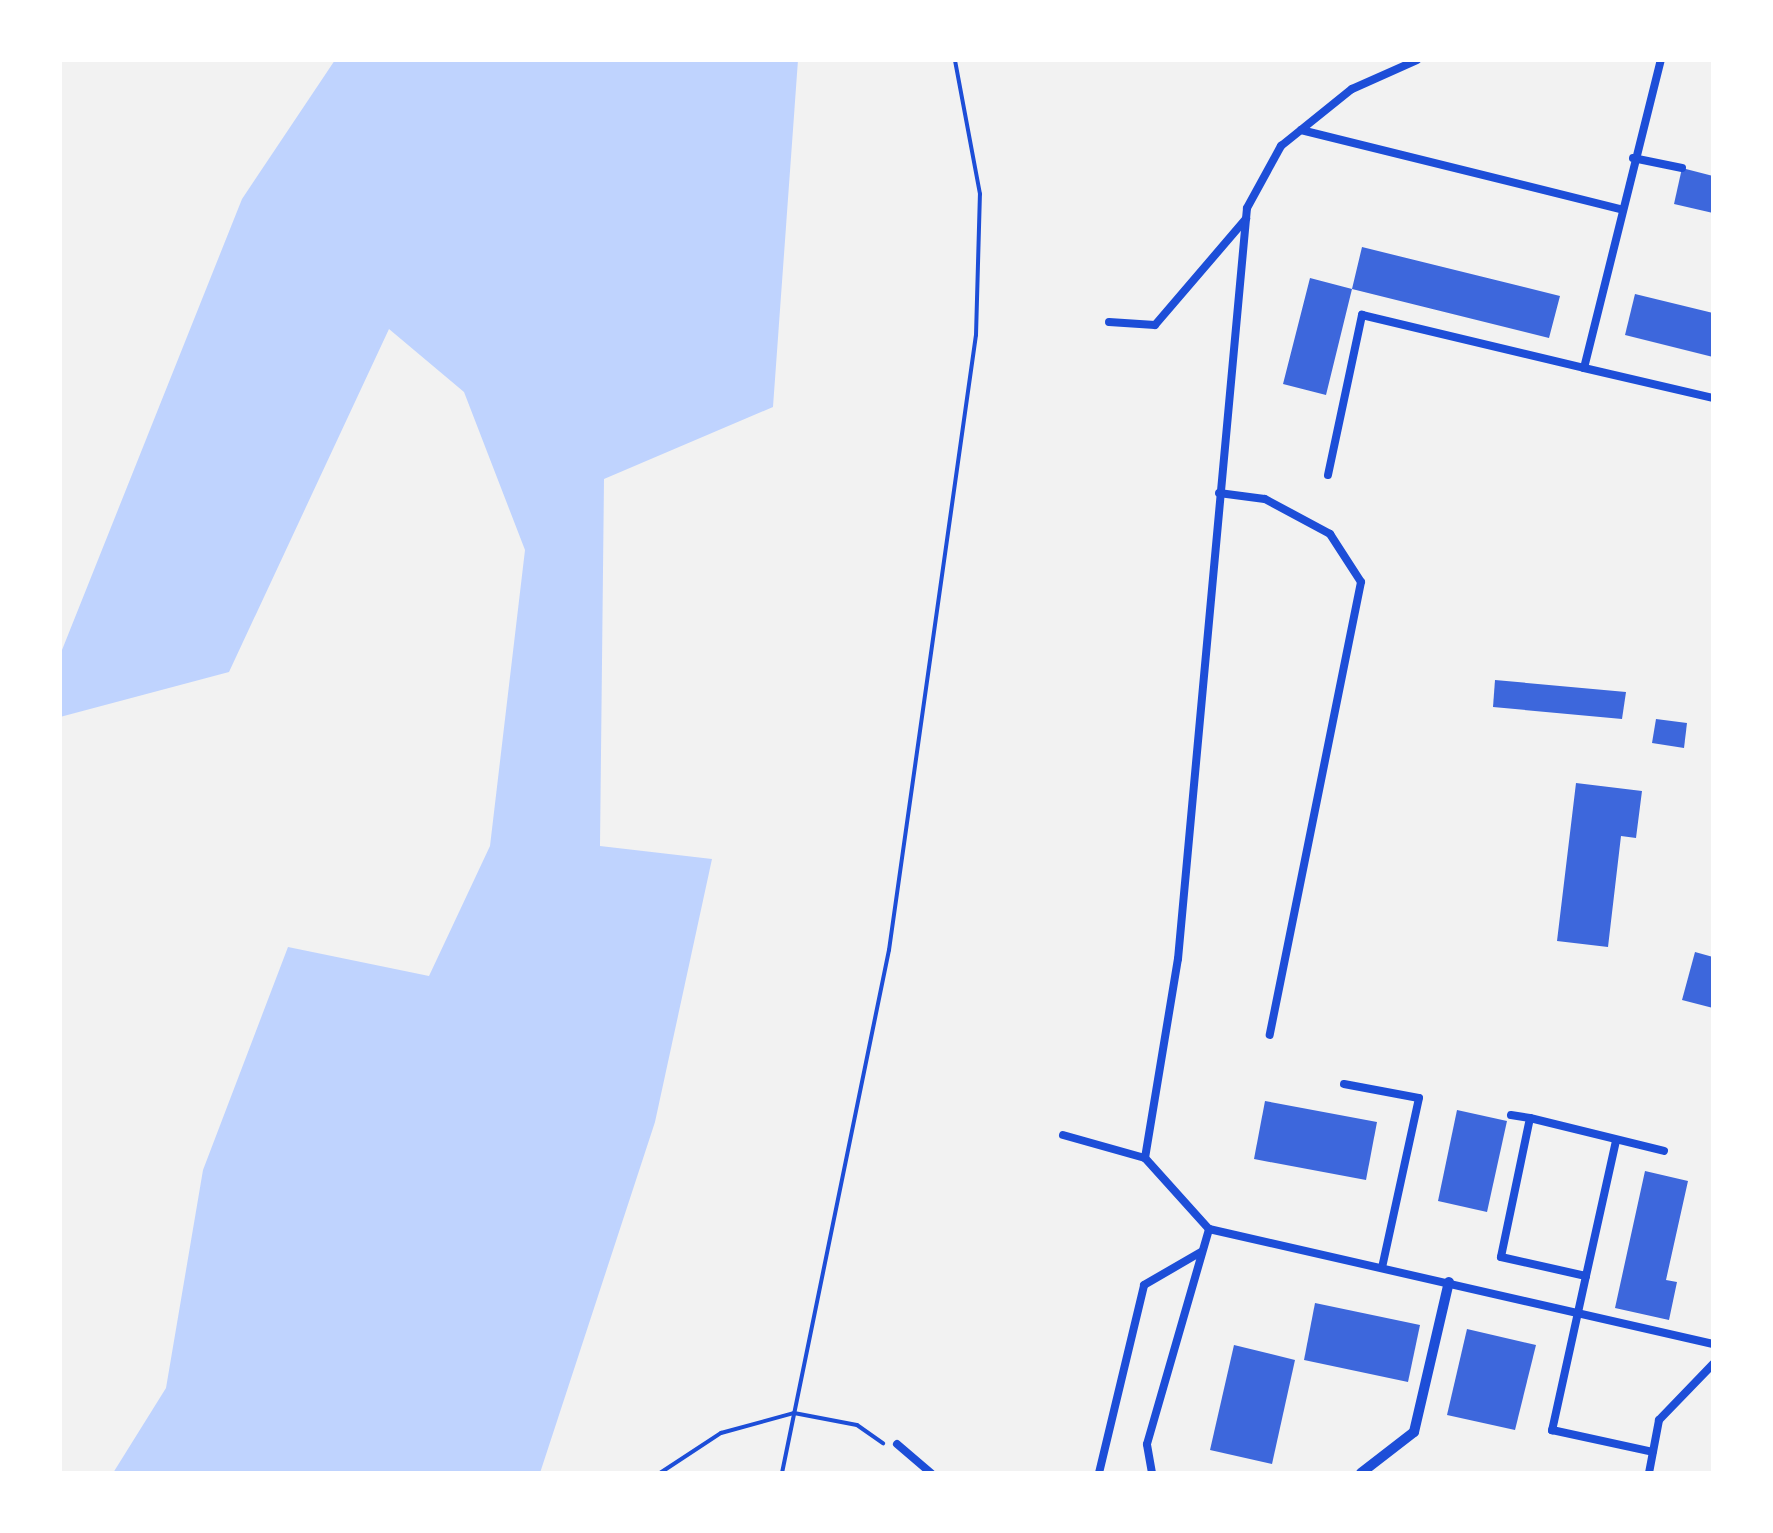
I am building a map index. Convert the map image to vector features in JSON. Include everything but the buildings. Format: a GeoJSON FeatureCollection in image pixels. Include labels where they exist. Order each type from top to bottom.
{"type":"FeatureCollection","features":[{"type":"Feature","properties":{"kind":"street"},"geometry":{"type":"LineString","coordinates":[[1361,1473],[1414,1432],[1450,1282]]}},
{"type":"Feature","properties":{"kind":"lane"},"geometry":{"type":"LineString","coordinates":[[1109,322],[1155,325],[1246,219],[1281,146],[1352,89],[1418,60]]}},
{"type":"Feature","properties":{"kind":"lane"},"geometry":{"type":"LineString","coordinates":[[1584,368],[1633,158],[1661,60]]}},
{"type":"Feature","properties":{"kind":"lane"},"geometry":{"type":"LineString","coordinates":[[1300,130],[1621,210]]}},
{"type":"Feature","properties":{"kind":"lane"},"geometry":{"type":"LineString","coordinates":[[1633,158],[1682,168]]}},
{"type":"Feature","properties":{"kind":"lane"},"geometry":{"type":"LineString","coordinates":[[1145,1158],[1178,958],[1246,219]]}},
{"type":"Feature","properties":{"kind":"lane"},"geometry":{"type":"LineString","coordinates":[[1328,475],[1362,315],[1713,398]]}},
{"type":"Feature","properties":{"kind":"lane"},"geometry":{"type":"LineString","coordinates":[[1219,494],[1264,500],[1330,534],[1361,582],[1270,1036]]}},
{"type":"Feature","properties":{"kind":"lane"},"geometry":{"type":"LineString","coordinates":[[1344,1084],[1418,1098],[1382,1268]]}},
{"type":"Feature","properties":{"kind":"lane"},"geometry":{"type":"LineString","coordinates":[[1511,1115],[1664,1151]]}},
{"type":"Feature","properties":{"kind":"lane"},"geometry":{"type":"LineString","coordinates":[[1530,1118],[1501,1257],[1586,1276]]}},
{"type":"Feature","properties":{"kind":"lane"},"geometry":{"type":"LineString","coordinates":[[1062,1135],[1145,1158],[1209,1229],[1713,1344]]}},
{"type":"Feature","properties":{"kind":"lane"},"geometry":{"type":"LineString","coordinates":[[1616,1141],[1552,1430],[1653,1452]]}},
{"type":"Feature","properties":{"kind":"lane"},"geometry":{"type":"LineString","coordinates":[[1152,1473],[1147,1444],[1209,1229]]}},
{"type":"Feature","properties":{"kind":"lane"},"geometry":{"type":"LineString","coordinates":[[1099,1473],[1144,1285],[1201,1252]]}},
{"type":"Feature","properties":{"kind":"lane"},"geometry":{"type":"LineString","coordinates":[[1648,1473],[1660,1420],[1713,1364]]}},
{"type":"Feature","properties":{"kind":"lane"},"geometry":{"type":"LineString","coordinates":[[898,1444],[931,1473]]}},
{"type":"Feature","properties":{"kind":"path"},"geometry":{"type":"LineString","coordinates":[[782,1473],[889,950],[976,335],[980,194],[955,60]]}},
{"type":"Feature","properties":{"kind":"path"},"geometry":{"type":"LineString","coordinates":[[660,1473],[721,1432],[794,1413],[857,1425],[900,1454]]}},
{"type":"Feature","properties":{"kind":"water"},"geometry":{"type":"Polygon","coordinates":[[[335,60],[798,60],[773,407],[604,479],[600,846],[712,859],[655,1122],[540,1473],[113,1473],[166,1388],[203,1170],[288,947],[429,976],[490,846],[525,550],[464,392],[389,329],[229,672],[60,717],[60,655],[242,199],[335,60]]]}}]}
